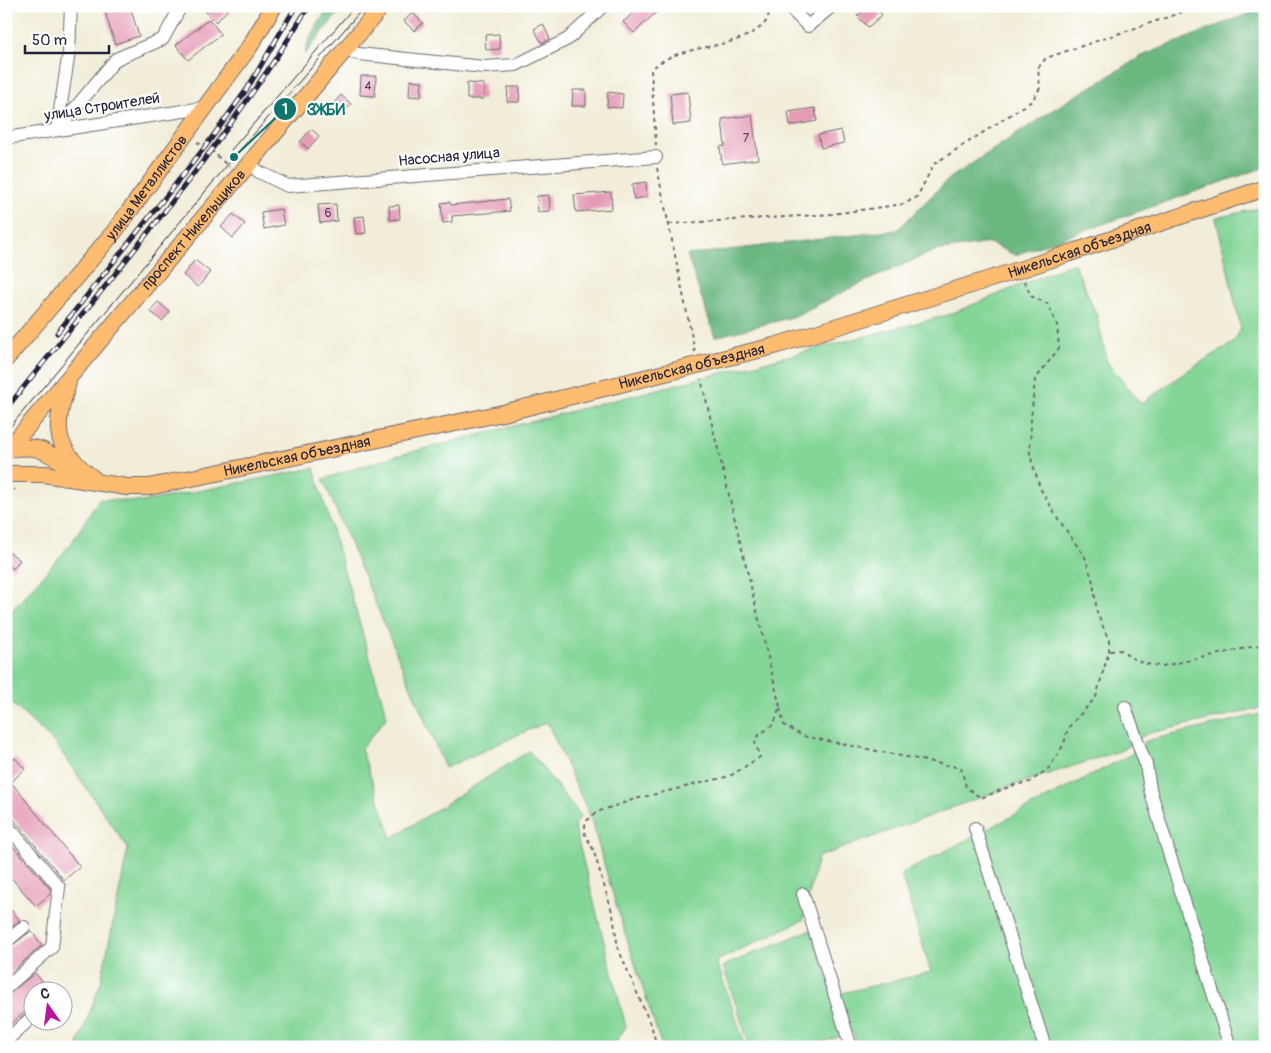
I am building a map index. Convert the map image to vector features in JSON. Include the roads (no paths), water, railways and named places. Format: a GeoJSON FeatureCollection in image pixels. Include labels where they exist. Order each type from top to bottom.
{"type":"FeatureCollection","features":[{"type":"Feature","properties":{"kind":"main road","name":"улица Металлистов"},"geometry":{"type":"LineString","coordinates":[[6,359],[114,232],[250,46],[274,6]]}},
{"type":"Feature","properties":{"kind":"main road","name":"проспект Никельщиков"},"geometry":{"type":"LineString","coordinates":[[13,450],[31,423],[382,6]]}},
{"type":"Feature","properties":{"kind":"main road","name":"Никельская объездная"},"geometry":{"type":"LineString","coordinates":[[6,474],[44,474],[127,488],[149,487],[503,413],[774,346],[1019,270],[1265,188]]}},
{"type":"Feature","properties":{"kind":"main road"},"geometry":{"type":"LineString","coordinates":[[70,377],[58,424],[59,437],[75,462],[99,482]]}},
{"type":"Feature","properties":{"kind":"main road"},"geometry":{"type":"LineString","coordinates":[[13,450],[40,448],[99,482]]}},
{"type":"Feature","properties":{"kind":"main road"},"geometry":{"type":"LineString","coordinates":[[13,450],[25,458],[30,467],[44,474]]}},
{"type":"Feature","properties":{"kind":"street"},"geometry":{"type":"LineString","coordinates":[[57,130],[68,52],[71,6]]}},
{"type":"Feature","properties":{"kind":"street"},"geometry":{"type":"LineString","coordinates":[[57,130],[116,59],[162,39],[181,6]]}},
{"type":"Feature","properties":{"kind":"street"},"geometry":{"type":"LineString","coordinates":[[345,50],[359,54],[484,67],[516,65],[568,39],[603,6]]}},
{"type":"Feature","properties":{"kind":"street"},"geometry":{"type":"LineString","coordinates":[[788,6],[808,26],[832,6]]}},
{"type":"Feature","properties":{"kind":"street","name":"улица Строителей"},"geometry":{"type":"LineString","coordinates":[[6,138],[203,108]]}},
{"type":"Feature","properties":{"kind":"street","name":"Насосная улица"},"geometry":{"type":"LineString","coordinates":[[250,164],[259,172],[288,186],[656,157]]}},
{"type":"Feature","properties":{"kind":"street"},"geometry":{"type":"LineString","coordinates":[[1125,707],[1146,765],[1150,789],[1168,850],[1230,1047]]}},
{"type":"Feature","properties":{"kind":"street"},"geometry":{"type":"LineString","coordinates":[[6,824],[59,887],[52,947],[6,988]]}},
{"type":"Feature","properties":{"kind":"street"},"geometry":{"type":"LineString","coordinates":[[975,828],[1046,1047]]}},
{"type":"Feature","properties":{"kind":"street"},"geometry":{"type":"LineString","coordinates":[[803,894],[851,1047]]}},
{"type":"Feature","properties":{"kind":"street"},"geometry":{"type":"LineString","coordinates":[[6,942],[24,927]]}},
{"type":"Feature","properties":{"kind":"street"},"geometry":{"type":"LineString","coordinates":[[6,1041],[22,1026]]}},
{"type":"Feature","properties":{"kind":"tram line"},"geometry":{"type":"LineString","coordinates":[[231,150],[355,6]]}},
{"type":"Feature","properties":{"kind":"tram line"},"geometry":{"type":"LineString","coordinates":[[6,432],[234,157],[365,6]]}},
{"type":"Feature","properties":{"kind":"railway"},"geometry":{"type":"LineString","coordinates":[[57,333],[205,147],[247,89],[296,6]]}},
{"type":"Feature","properties":{"kind":"railway"},"geometry":{"type":"LineString","coordinates":[[6,409],[125,262],[202,162],[275,59],[309,6]]}},
{"type":"Feature","properties":{"kind":"place","name":"ЗЖБИ"},"geometry":{"type":"Point","coordinates":[234,157]}}]}
